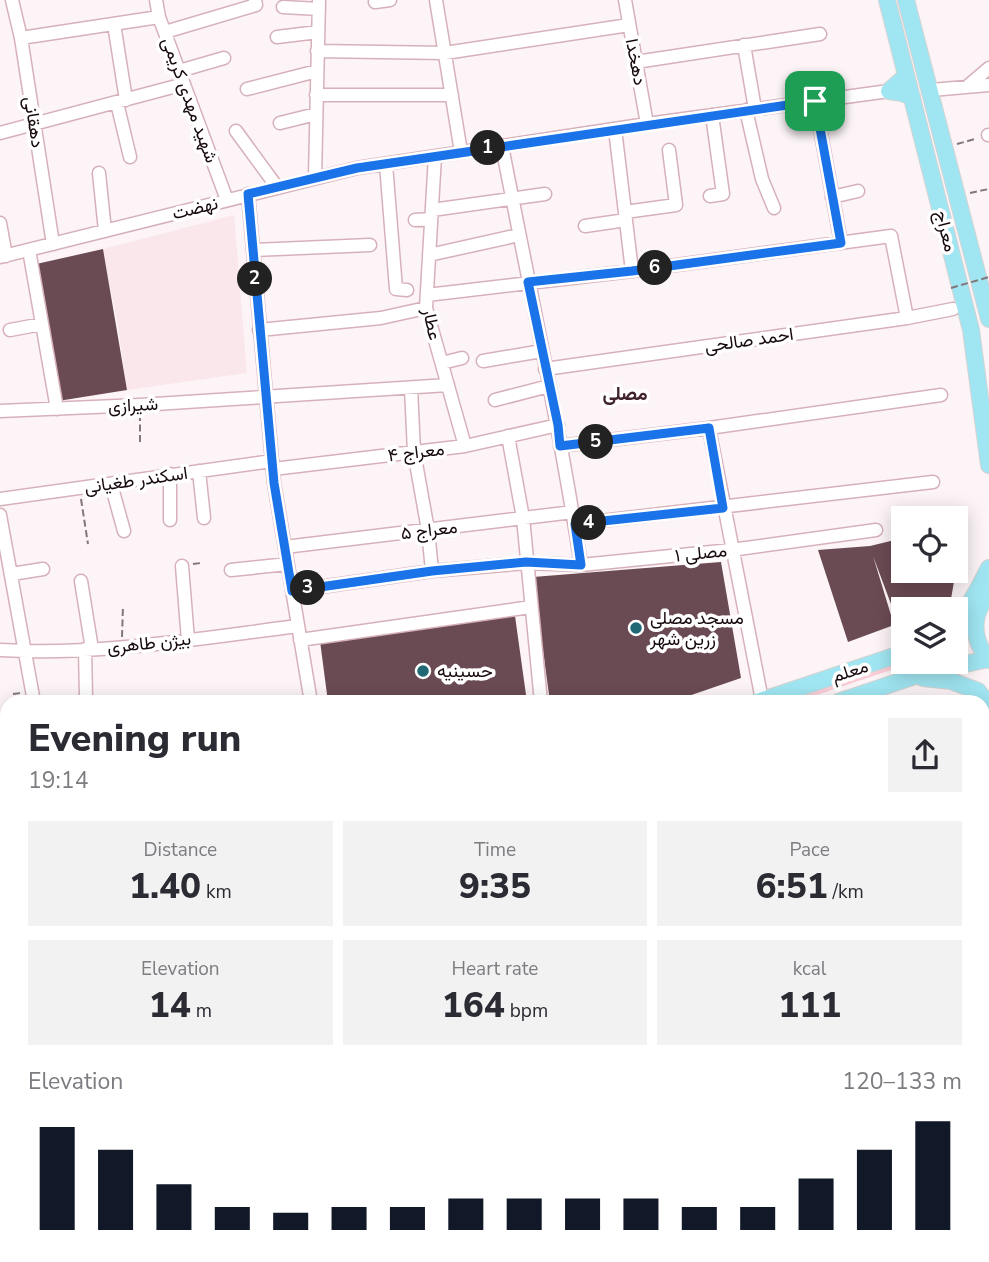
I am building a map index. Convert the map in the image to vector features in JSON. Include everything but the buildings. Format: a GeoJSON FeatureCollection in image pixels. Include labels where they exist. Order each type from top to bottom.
{"type":"FeatureCollection","features":[{"type":"Feature","properties":{"kind":"main road","name":"معراج"},"geometry":{"type":"LineString","coordinates":[[887,0],[971,330],[989,465]]}},
{"type":"Feature","properties":{"kind":"main road","name":"معراج"},"geometry":{"type":"LineString","coordinates":[[906,0],[989,319]]}},
{"type":"Feature","properties":{"kind":"main road"},"geometry":{"type":"LineString","coordinates":[[889,91],[906,76]]}},
{"type":"Feature","properties":{"kind":"main road"},"geometry":{"type":"LineString","coordinates":[[889,91],[912,97]]}},
{"type":"Feature","properties":{"kind":"main road"},"geometry":{"type":"LineString","coordinates":[[968,603],[989,568]]}},
{"type":"Feature","properties":{"kind":"main road"},"geometry":{"type":"LineString","coordinates":[[988,660],[975,634],[975,620],[989,594]]}},
{"type":"Feature","properties":{"kind":"main road"},"geometry":{"type":"LineString","coordinates":[[968,624],[975,620]]}},
{"type":"Feature","properties":{"kind":"main road","name":"معلم"},"geometry":{"type":"LineString","coordinates":[[777,695],[891,657]]}},
{"type":"Feature","properties":{"kind":"main road","name":"معلم"},"geometry":{"type":"LineString","coordinates":[[968,662],[988,660]]}},
{"type":"Feature","properties":{"kind":"main road","name":"معلم"},"geometry":{"type":"LineString","coordinates":[[859,695],[922,674]]}},
{"type":"Feature","properties":{"kind":"main road"},"geometry":{"type":"LineString","coordinates":[[914,677],[951,681],[978,691],[981,695]]}},
{"type":"Feature","properties":{"kind":"street","name":"دهقانی"},"geometry":{"type":"LineString","coordinates":[[12,0],[21,38],[53,244]]}},
{"type":"Feature","properties":{"kind":"street","name":"شهید مهدی کریمی"},"geometry":{"type":"LineString","coordinates":[[156,0],[159,17],[227,200]]}},
{"type":"Feature","properties":{"kind":"street"},"geometry":{"type":"LineString","coordinates":[[375,2],[390,0]]}},
{"type":"Feature","properties":{"kind":"street"},"geometry":{"type":"LineString","coordinates":[[436,0],[461,152]]}},
{"type":"Feature","properties":{"kind":"street","name":"دهخدا"},"geometry":{"type":"LineString","coordinates":[[625,0],[647,124]]}},
{"type":"Feature","properties":{"kind":"street"},"geometry":{"type":"LineString","coordinates":[[165,32],[256,3]]}},
{"type":"Feature","properties":{"kind":"street"},"geometry":{"type":"LineString","coordinates":[[283,7],[319,4],[315,177]]}},
{"type":"Feature","properties":{"kind":"street"},"geometry":{"type":"LineString","coordinates":[[21,38],[159,17]]}},
{"type":"Feature","properties":{"kind":"street"},"geometry":{"type":"LineString","coordinates":[[114,24],[121,101],[130,157]]}},
{"type":"Feature","properties":{"kind":"street"},"geometry":{"type":"LineString","coordinates":[[317,51],[445,53],[629,25]]}},
{"type":"Feature","properties":{"kind":"street"},"geometry":{"type":"LineString","coordinates":[[277,37],[318,32]]}},
{"type":"Feature","properties":{"kind":"street"},"geometry":{"type":"LineString","coordinates":[[636,62],[820,34]]}},
{"type":"Feature","properties":{"kind":"street"},"geometry":{"type":"LineString","coordinates":[[744,45],[762,179],[774,208]]}},
{"type":"Feature","properties":{"kind":"street"},"geometry":{"type":"LineString","coordinates":[[0,133],[121,101],[182,78],[224,58]]}},
{"type":"Feature","properties":{"kind":"street"},"geometry":{"type":"LineString","coordinates":[[969,85],[989,68]]}},
{"type":"Feature","properties":{"kind":"street"},"geometry":{"type":"LineString","coordinates":[[247,89],[317,71]]}},
{"type":"Feature","properties":{"kind":"street"},"geometry":{"type":"LineString","coordinates":[[931,90],[989,85]]}},
{"type":"Feature","properties":{"kind":"street","name":"نهضت"},"geometry":{"type":"LineString","coordinates":[[3,256],[315,177],[647,124],[889,91]]}},
{"type":"Feature","properties":{"kind":"street"},"geometry":{"type":"LineString","coordinates":[[316,95],[452,96]]}},
{"type":"Feature","properties":{"kind":"street"},"geometry":{"type":"LineString","coordinates":[[815,101],[841,243]]}},
{"type":"Feature","properties":{"kind":"street"},"geometry":{"type":"LineString","coordinates":[[280,123],[316,114]]}},
{"type":"Feature","properties":{"kind":"street"},"geometry":{"type":"LineString","coordinates":[[710,196],[723,194],[712,115]]}},
{"type":"Feature","properties":{"kind":"street"},"geometry":{"type":"LineString","coordinates":[[615,129],[632,271]]}},
{"type":"Feature","properties":{"kind":"street"},"geometry":{"type":"LineString","coordinates":[[236,131],[277,187]]}},
{"type":"Feature","properties":{"kind":"street"},"geometry":{"type":"LineString","coordinates":[[502,146],[558,425],[581,565]]}},
{"type":"Feature","properties":{"kind":"street"},"geometry":{"type":"LineString","coordinates":[[585,226],[676,205],[669,150]]}},
{"type":"Feature","properties":{"kind":"street","name":"عطار"},"geometry":{"type":"LineString","coordinates":[[435,156],[427,302],[465,446]]}},
{"type":"Feature","properties":{"kind":"street"},"geometry":{"type":"LineString","coordinates":[[386,164],[396,289],[407,290]]}},
{"type":"Feature","properties":{"kind":"street"},"geometry":{"type":"LineString","coordinates":[[99,173],[105,230]]}},
{"type":"Feature","properties":{"kind":"street"},"geometry":{"type":"LineString","coordinates":[[832,197],[858,191]]}},
{"type":"Feature","properties":{"kind":"street"},"geometry":{"type":"LineString","coordinates":[[248,194],[272,465],[309,695]]}},
{"type":"Feature","properties":{"kind":"street"},"geometry":{"type":"LineString","coordinates":[[415,220],[431,214],[545,194]]}},
{"type":"Feature","properties":{"kind":"street"},"geometry":{"type":"LineString","coordinates":[[0,223],[3,256]]}},
{"type":"Feature","properties":{"kind":"street"},"geometry":{"type":"LineString","coordinates":[[429,255],[519,235]]}},
{"type":"Feature","properties":{"kind":"street"},"geometry":{"type":"LineString","coordinates":[[259,330],[381,318],[427,302],[528,282],[632,271],[891,236],[907,318]]}},
{"type":"Feature","properties":{"kind":"street"},"geometry":{"type":"LineString","coordinates":[[253,250],[370,245]]}},
{"type":"Feature","properties":{"kind":"street"},"geometry":{"type":"LineString","coordinates":[[29,250],[57,409]]}},
{"type":"Feature","properties":{"kind":"street","name":"احمد صالحی"},"geometry":{"type":"LineString","coordinates":[[545,369],[907,318],[953,309]]}},
{"type":"Feature","properties":{"kind":"street"},"geometry":{"type":"LineString","coordinates":[[10,330],[42,324]]}},
{"type":"Feature","properties":{"kind":"street"},"geometry":{"type":"LineString","coordinates":[[483,361],[542,351]]}},
{"type":"Feature","properties":{"kind":"street"},"geometry":{"type":"LineString","coordinates":[[442,363],[462,358]]}},
{"type":"Feature","properties":{"kind":"street","name":"شیرازی"},"geometry":{"type":"LineString","coordinates":[[0,411],[140,405],[448,385]]}},
{"type":"Feature","properties":{"kind":"street"},"geometry":{"type":"LineString","coordinates":[[495,400],[549,386]]}},
{"type":"Feature","properties":{"kind":"street"},"geometry":{"type":"LineString","coordinates":[[411,388],[414,452],[428,530],[432,571]]}},
{"type":"Feature","properties":{"kind":"street"},"geometry":{"type":"LineString","coordinates":[[560,446],[941,395]]}},
{"type":"Feature","properties":{"kind":"street","name":"معراج ۴"},"geometry":{"type":"LineString","coordinates":[[272,465],[465,446],[558,425]]}},
{"type":"Feature","properties":{"kind":"street"},"geometry":{"type":"LineString","coordinates":[[709,428],[758,695]]}},
{"type":"Feature","properties":{"kind":"street"},"geometry":{"type":"LineString","coordinates":[[508,436],[523,518],[540,695]]}},
{"type":"Feature","properties":{"kind":"street","name":"اسکندر طغیانی"},"geometry":{"type":"LineString","coordinates":[[0,499],[170,474],[272,465]]}},
{"type":"Feature","properties":{"kind":"street"},"geometry":{"type":"LineString","coordinates":[[200,471],[204,518]]}},
{"type":"Feature","properties":{"kind":"street"},"geometry":{"type":"LineString","coordinates":[[170,474],[170,520]]}},
{"type":"Feature","properties":{"kind":"street","name":"معراج ۵"},"geometry":{"type":"LineString","coordinates":[[285,547],[523,518],[574,518],[723,508],[933,482]]}},
{"type":"Feature","properties":{"kind":"street"},"geometry":{"type":"LineString","coordinates":[[111,484],[124,531]]}},
{"type":"Feature","properties":{"kind":"street"},"geometry":{"type":"LineString","coordinates":[[0,515],[33,695]]}},
{"type":"Feature","properties":{"kind":"street","name":"مصلی ۱"},"geometry":{"type":"LineString","coordinates":[[292,591],[432,571],[526,562],[581,565],[732,550],[876,530]]}},
{"type":"Feature","properties":{"kind":"street"},"geometry":{"type":"LineString","coordinates":[[231,570],[288,564]]}},
{"type":"Feature","properties":{"kind":"street"},"geometry":{"type":"LineString","coordinates":[[182,566],[188,640]]}},
{"type":"Feature","properties":{"kind":"street"},"geometry":{"type":"LineString","coordinates":[[12,575],[43,569]]}},
{"type":"Feature","properties":{"kind":"street"},"geometry":{"type":"LineString","coordinates":[[81,581],[89,649],[86,695]]}},
{"type":"Feature","properties":{"kind":"street"},"geometry":{"type":"LineString","coordinates":[[300,640],[531,607]]}},
{"type":"Feature","properties":{"kind":"street","name":"بیژن طاهری"},"geometry":{"type":"LineString","coordinates":[[0,650],[27,652],[89,649],[298,626]]}},
{"type":"Feature","properties":{"kind":"path"},"geometry":{"type":"LineString","coordinates":[[946,148],[989,135]]}},
{"type":"Feature","properties":{"kind":"path"},"geometry":{"type":"LineString","coordinates":[[959,196],[989,189]]}},
{"type":"Feature","properties":{"kind":"path"},"geometry":{"type":"LineString","coordinates":[[951,288],[989,277]]}},
{"type":"Feature","properties":{"kind":"path"},"geometry":{"type":"LineString","coordinates":[[140,405],[140,442]]}},
{"type":"Feature","properties":{"kind":"path"},"geometry":{"type":"LineString","coordinates":[[79,488],[88,544]]}},
{"type":"Feature","properties":{"kind":"path"},"geometry":{"type":"LineString","coordinates":[[122,606],[122,646]]}},
{"type":"Feature","properties":{"kind":"shaded area"},"geometry":{"type":"Polygon","coordinates":[[[234,215],[247,373],[127,390],[103,249],[234,215]]]}},
{"type":"Feature","properties":{"kind":"shaded area"},"geometry":{"type":"Polygon","coordinates":[[[891,661],[891,670],[817,695],[793,695],[891,661]]]}},
{"type":"Feature","properties":{"kind":"place","name":"مسجد مصلی زرین شهر"},"geometry":{"type":"Point","coordinates":[636,628]}},
{"type":"Feature","properties":{"kind":"place","name":"حسینیه"},"geometry":{"type":"Point","coordinates":[423,671]}},
{"type":"Feature","properties":{"kind":"district","name":"مصلی"},"geometry":{"type":"Point","coordinates":[625,394]}},
{"type":"Feature","properties":{"kind":"route"},"geometry":{"type":"LineString","coordinates":[[815,101],[841,243],[528,282],[560,446],[709,428],[723,508],[575,524],[581,565],[526,562],[432,571],[292,591],[274,483],[248,194],[357,168],[815,101]]}}]}
